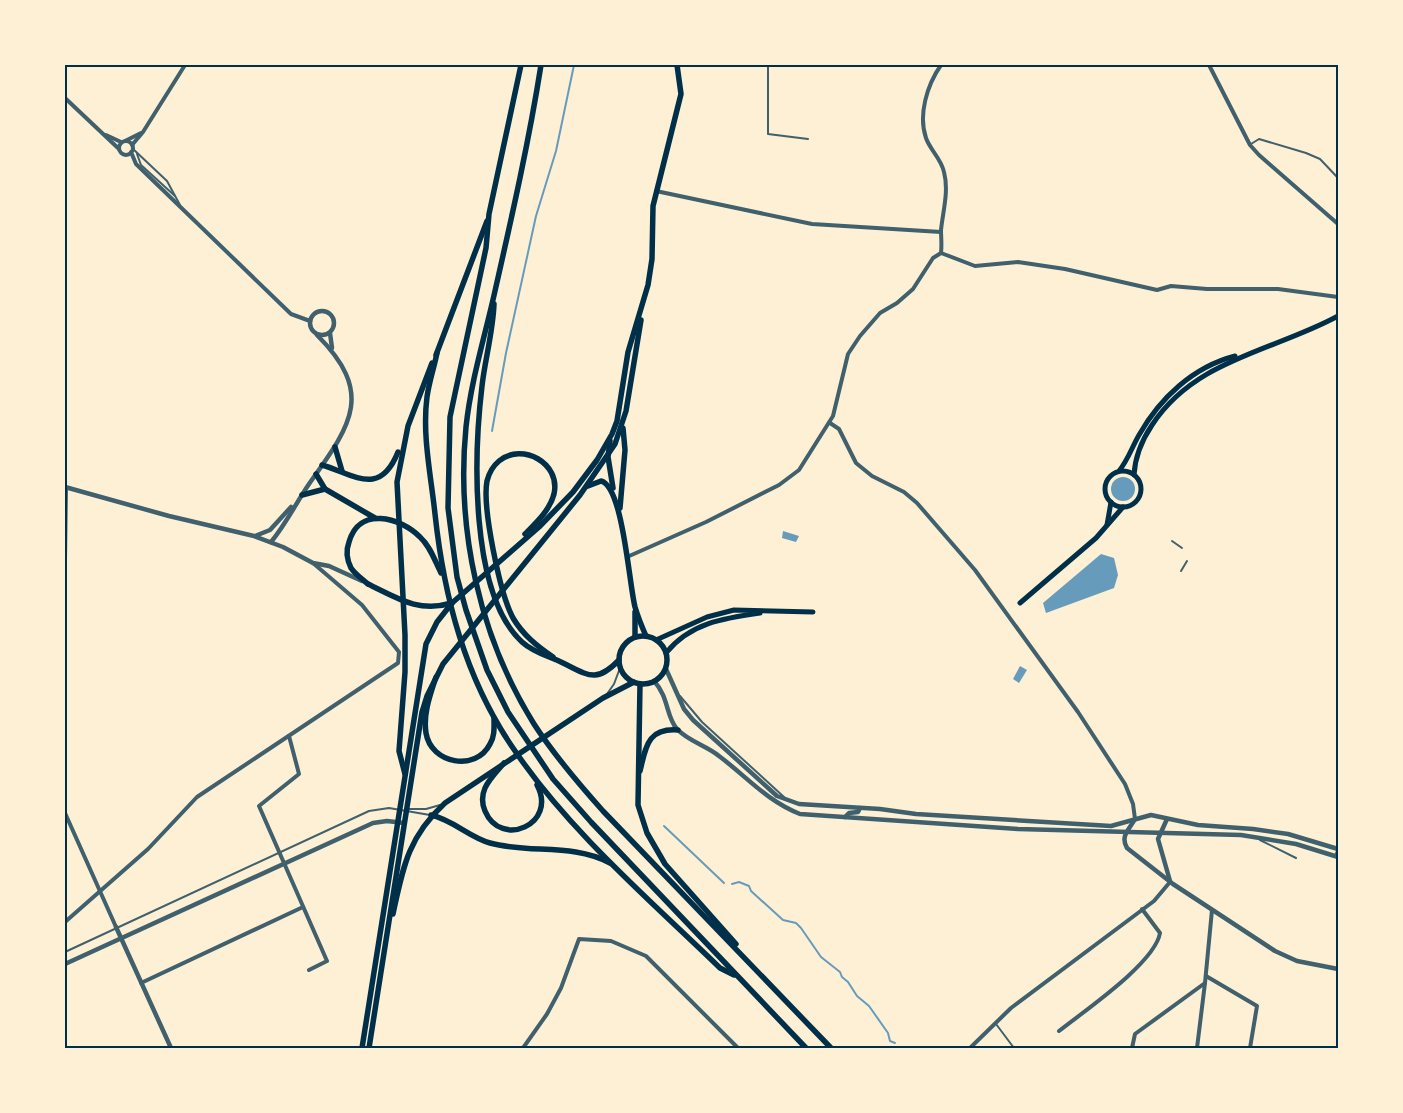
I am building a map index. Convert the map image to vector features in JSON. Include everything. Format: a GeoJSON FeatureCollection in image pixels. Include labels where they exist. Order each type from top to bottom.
{"type":"FeatureCollection","features":[{"type":"Feature","properties":{"kind":"main road"},"geometry":{"type":"LineString","coordinates":[[521,65],[490,214],[486,248],[456,383],[448,447],[448,499],[452,541],[457,577],[471,627],[487,670],[508,712],[553,779],[591,822],[806,1048]]}},
{"type":"Feature","properties":{"kind":"main road"},"geometry":{"type":"LineString","coordinates":[[541,65],[466,425],[464,480],[470,548],[478,589],[491,633],[515,691],[554,752],[603,811],[831,1048]]}},
{"type":"Feature","properties":{"kind":"main road"},"geometry":{"type":"LineString","coordinates":[[620,515],[625,450],[623,427],[652,259],[653,206],[681,94],[677,65]]}},
{"type":"Feature","properties":{"kind":"main road"},"geometry":{"type":"LineString","coordinates":[[322,466],[342,471],[356,479],[366,480],[386,472],[395,460],[437,353],[476,245],[490,214]]}},
{"type":"Feature","properties":{"kind":"main road"},"geometry":{"type":"LineString","coordinates":[[495,292],[494,324],[482,385],[477,464],[478,507],[484,555],[492,589],[507,624],[528,647],[586,675],[596,676],[608,671],[619,660]]}},
{"type":"Feature","properties":{"kind":"main road"},"geometry":{"type":"LineString","coordinates":[[510,550],[539,527],[564,502],[587,475],[612,434],[617,421],[628,352],[645,296]]}},
{"type":"Feature","properties":{"kind":"main road"},"geometry":{"type":"LineString","coordinates":[[1123,507],[1111,502],[1106,494],[1106,484],[1111,476],[1119,471],[1129,459],[1139,435],[1152,414],[1177,387],[1210,366],[1245,354],[1338,316]]}},
{"type":"Feature","properties":{"kind":"main road"},"geometry":{"type":"LineString","coordinates":[[437,353],[427,398],[426,422],[444,581],[464,651],[494,718],[532,774],[576,825],[720,968],[738,977]]}},
{"type":"Feature","properties":{"kind":"main road"},"geometry":{"type":"LineString","coordinates":[[1134,475],[1134,463],[1139,447],[1162,411],[1198,378],[1245,354]]}},
{"type":"Feature","properties":{"kind":"main road"},"geometry":{"type":"LineString","coordinates":[[405,774],[399,751],[405,672],[405,635],[396,500],[400,460],[408,426]]}},
{"type":"Feature","properties":{"kind":"main road"},"geometry":{"type":"LineString","coordinates":[[362,1048],[400,823],[422,712],[436,677],[454,650],[608,457],[623,427]]}},
{"type":"Feature","properties":{"kind":"main road"},"geometry":{"type":"LineString","coordinates":[[612,434],[608,457],[613,490],[620,515],[635,607],[635,638]]}},
{"type":"Feature","properties":{"kind":"main road"},"geometry":{"type":"LineString","coordinates":[[335,447],[342,471]]}},
{"type":"Feature","properties":{"kind":"main road"},"geometry":{"type":"LineString","coordinates":[[403,809],[405,774],[426,644],[443,613],[452,603],[510,550],[536,523],[550,504],[554,493],[554,481],[548,468],[532,455],[510,455],[500,461],[490,472],[486,487],[492,537],[500,582],[514,619],[534,644],[561,662]]}},
{"type":"Feature","properties":{"kind":"main road"},"geometry":{"type":"LineString","coordinates":[[1020,603],[1096,538],[1123,507],[1135,503],[1140,495],[1141,484],[1134,475],[1119,471]]}},
{"type":"Feature","properties":{"kind":"main road"},"geometry":{"type":"LineString","coordinates":[[316,474],[325,489],[375,518]]}},
{"type":"Feature","properties":{"kind":"main road"},"geometry":{"type":"LineString","coordinates":[[580,494],[596,481],[606,482],[613,490]]}},
{"type":"Feature","properties":{"kind":"main road"},"geometry":{"type":"LineString","coordinates":[[302,495],[325,489]]}},
{"type":"Feature","properties":{"kind":"main road"},"geometry":{"type":"LineString","coordinates":[[1107,526],[1111,502]]}},
{"type":"Feature","properties":{"kind":"main road"},"geometry":{"type":"LineString","coordinates":[[444,581],[425,542],[401,523],[384,518],[365,520],[359,525],[348,544],[351,567],[368,584],[388,594],[427,608],[452,603]]}},
{"type":"Feature","properties":{"kind":"main road"},"geometry":{"type":"LineString","coordinates":[[635,607],[646,636]]}},
{"type":"Feature","properties":{"kind":"main road"},"geometry":{"type":"LineString","coordinates":[[656,640],[720,613],[734,610],[813,612]]}},
{"type":"Feature","properties":{"kind":"main road"},"geometry":{"type":"LineString","coordinates":[[666,653],[675,642],[686,634],[711,622],[773,612]]}},
{"type":"Feature","properties":{"kind":"main road"},"geometry":{"type":"LineString","coordinates":[[389,928],[405,859],[412,842],[432,815],[445,803],[604,698],[637,683],[654,681],[666,668],[666,653],[656,640],[646,636],[635,638],[623,646],[619,660],[620,668],[624,674],[637,683]]}},
{"type":"Feature","properties":{"kind":"main road"},"geometry":{"type":"LineString","coordinates":[[436,677],[427,707],[426,732],[429,743],[439,754],[452,761],[462,762],[480,755],[490,746],[493,738],[494,718]]}},
{"type":"Feature","properties":{"kind":"main road"},"geometry":{"type":"LineString","coordinates":[[637,683],[640,814],[655,850],[678,879],[731,937],[749,962]]}},
{"type":"Feature","properties":{"kind":"main road"},"geometry":{"type":"LineString","coordinates":[[638,778],[647,742],[663,730],[678,730]]}},
{"type":"Feature","properties":{"kind":"main road"},"geometry":{"type":"LineString","coordinates":[[504,764],[488,783],[482,800],[488,817],[500,827],[510,830],[521,829],[530,825],[538,815],[542,806],[542,795],[532,774]]}},
{"type":"Feature","properties":{"kind":"main road"},"geometry":{"type":"LineString","coordinates":[[432,815],[444,818],[491,843],[583,851],[615,865]]}},
{"type":"Feature","properties":{"kind":"main road"},"geometry":{"type":"LineString","coordinates":[[369,1048],[389,928],[400,823]]}},
{"type":"Feature","properties":{"kind":"street"},"geometry":{"type":"LineString","coordinates":[[65,98],[125,154],[132,148],[143,132],[185,65]]}},
{"type":"Feature","properties":{"kind":"street"},"geometry":{"type":"LineString","coordinates":[[941,65],[928,89],[923,117],[926,139],[938,155],[944,173],[946,206],[941,232],[943,237],[942,252]]}},
{"type":"Feature","properties":{"kind":"street"},"geometry":{"type":"LineString","coordinates":[[1209,65],[1250,144],[1259,155],[1338,224]]}},
{"type":"Feature","properties":{"kind":"street"},"geometry":{"type":"LineString","coordinates":[[119,149],[123,142],[143,132]]}},
{"type":"Feature","properties":{"kind":"street"},"geometry":{"type":"LineString","coordinates":[[104,134],[132,148],[136,164],[291,314],[310,321]]}},
{"type":"Feature","properties":{"kind":"street"},"geometry":{"type":"LineString","coordinates":[[656,190],[812,224],[941,232]]}},
{"type":"Feature","properties":{"kind":"street"},"geometry":{"type":"LineString","coordinates":[[942,252],[975,266],[1018,262],[1065,268],[1157,290],[1170,286],[1206,289],[1278,289],[1338,297]]}},
{"type":"Feature","properties":{"kind":"street"},"geometry":{"type":"LineString","coordinates":[[627,558],[706,522],[790,478],[806,462],[834,416],[848,354],[860,336],[880,313],[897,303],[912,289],[933,258],[942,252]]}},
{"type":"Feature","properties":{"kind":"street"},"geometry":{"type":"LineString","coordinates":[[310,321],[318,312],[328,312],[334,320],[334,327],[330,333],[324,336],[317,334]]}},
{"type":"Feature","properties":{"kind":"street"},"geometry":{"type":"LineString","coordinates":[[310,321],[312,330],[334,351]]}},
{"type":"Feature","properties":{"kind":"street"},"geometry":{"type":"LineString","coordinates":[[271,542],[348,425],[352,399],[348,380],[330,340],[330,333]]}},
{"type":"Feature","properties":{"kind":"street"},"geometry":{"type":"LineString","coordinates":[[830,423],[839,429],[850,454],[864,471],[896,487],[917,503],[975,570],[1078,712],[1125,784],[1133,804],[1135,820],[1124,833],[1124,843],[1127,848],[1170,882],[1274,951],[1297,961],[1338,969]]}},
{"type":"Feature","properties":{"kind":"street"},"geometry":{"type":"LineString","coordinates":[[65,560],[66,487],[169,516],[254,536],[271,542],[314,563],[329,566],[368,584]]}},
{"type":"Feature","properties":{"kind":"street"},"geometry":{"type":"LineString","coordinates":[[254,536],[264,534],[270,530],[302,495]]}},
{"type":"Feature","properties":{"kind":"street"},"geometry":{"type":"LineString","coordinates":[[65,922],[100,893],[148,848],[197,797],[398,663],[399,652],[362,605],[314,563]]}},
{"type":"Feature","properties":{"kind":"street"},"geometry":{"type":"LineString","coordinates":[[666,668],[684,709],[701,728],[781,799],[807,805],[916,814],[1111,826],[1151,815],[1198,825],[1288,834],[1328,845],[1338,853]]}},
{"type":"Feature","properties":{"kind":"street"},"geometry":{"type":"LineString","coordinates":[[654,681],[666,697],[672,721],[678,730],[719,756],[754,786],[782,806],[809,815],[994,828],[1124,833],[1160,832],[1253,837],[1338,853]]}},
{"type":"Feature","properties":{"kind":"street"},"geometry":{"type":"LineString","coordinates":[[289,736],[299,774],[259,806],[327,961],[309,970]]}},
{"type":"Feature","properties":{"kind":"street"},"geometry":{"type":"LineString","coordinates":[[845,817],[849,813],[858,812],[860,808]]}},
{"type":"Feature","properties":{"kind":"street"},"geometry":{"type":"LineString","coordinates":[[65,814],[171,1048]]}},
{"type":"Feature","properties":{"kind":"street"},"geometry":{"type":"LineString","coordinates":[[1168,818],[1158,839],[1170,882]]}},
{"type":"Feature","properties":{"kind":"street"},"geometry":{"type":"LineString","coordinates":[[65,964],[373,823],[400,823]]}},
{"type":"Feature","properties":{"kind":"street"},"geometry":{"type":"LineString","coordinates":[[1325,852],[1328,845]]}},
{"type":"Feature","properties":{"kind":"street"},"geometry":{"type":"LineString","coordinates":[[970,1048],[995,1022],[1154,901],[1170,882]]}},
{"type":"Feature","properties":{"kind":"street"},"geometry":{"type":"LineString","coordinates":[[141,983],[303,907]]}},
{"type":"Feature","properties":{"kind":"street"},"geometry":{"type":"LineString","coordinates":[[1058,1031],[1133,972],[1159,942],[1160,933],[1142,909]]}},
{"type":"Feature","properties":{"kind":"street"},"geometry":{"type":"LineString","coordinates":[[1197,1048],[1212,910]]}},
{"type":"Feature","properties":{"kind":"street"},"geometry":{"type":"LineString","coordinates":[[524,1048],[547,1014],[561,988],[579,939],[611,941],[646,956],[738,1048]]}},
{"type":"Feature","properties":{"kind":"street"},"geometry":{"type":"LineString","coordinates":[[1206,976],[1257,1006],[1250,1048]]}},
{"type":"Feature","properties":{"kind":"street"},"geometry":{"type":"LineString","coordinates":[[1132,1048],[1135,1034],[1205,983]]}},
{"type":"Feature","properties":{"kind":"lane"},"geometry":{"type":"LineString","coordinates":[[768,65],[768,134],[808,139]]}},
{"type":"Feature","properties":{"kind":"lane"},"geometry":{"type":"LineString","coordinates":[[1250,144],[1259,139],[1306,152],[1320,160],[1338,178]]}},
{"type":"Feature","properties":{"kind":"lane"},"geometry":{"type":"LineString","coordinates":[[132,148],[167,181],[181,207]]}},
{"type":"Feature","properties":{"kind":"lane"},"geometry":{"type":"LineString","coordinates":[[136,152],[139,162],[176,198]]}},
{"type":"Feature","properties":{"kind":"lane"},"geometry":{"type":"LineString","coordinates":[[1172,541],[1182,548]]}},
{"type":"Feature","properties":{"kind":"lane"},"geometry":{"type":"LineString","coordinates":[[1182,571],[1187,561]]}},
{"type":"Feature","properties":{"kind":"lane"},"geometry":{"type":"LineString","coordinates":[[604,698],[614,684],[620,668]]}},
{"type":"Feature","properties":{"kind":"lane"},"geometry":{"type":"LineString","coordinates":[[65,952],[368,812],[431,808],[445,803]]}},
{"type":"Feature","properties":{"kind":"lane"},"geometry":{"type":"LineString","coordinates":[[403,809],[432,815]]}},
{"type":"Feature","properties":{"kind":"lane"},"geometry":{"type":"LineString","coordinates":[[1253,837],[1296,858]]}},
{"type":"Feature","properties":{"kind":"lane"},"geometry":{"type":"LineString","coordinates":[[995,1022],[1014,1048]]}},
{"type":"Feature","properties":{"kind":"water"},"geometry":{"type":"Polygon","coordinates":[[[1123,477],[1131,481],[1135,489],[1131,497],[1123,501],[1115,497],[1111,489],[1115,481],[1123,477]]]}},
{"type":"Feature","properties":{"kind":"water"},"geometry":{"type":"Polygon","coordinates":[[[783,531],[799,536],[796,542],[782,538],[783,531]]]}},
{"type":"Feature","properties":{"kind":"water"},"geometry":{"type":"Polygon","coordinates":[[[1101,554],[1114,558],[1118,575],[1114,588],[1046,613],[1043,603],[1101,554]]]}},
{"type":"Feature","properties":{"kind":"water"},"geometry":{"type":"Polygon","coordinates":[[[1020,666],[1027,670],[1019,683],[1013,679],[1020,666]]]}},
{"type":"Feature","properties":{"kind":"waterway"},"geometry":{"type":"LineString","coordinates":[[492,431],[506,353],[536,216],[556,151],[574,65]]}},
{"type":"Feature","properties":{"kind":"waterway"},"geometry":{"type":"LineString","coordinates":[[664,826],[724,883]]}},
{"type":"Feature","properties":{"kind":"waterway"},"geometry":{"type":"LineString","coordinates":[[732,884],[739,882],[749,886],[751,891],[783,920],[796,923],[821,957],[840,972],[857,996],[869,1006],[888,1033],[890,1041],[895,1043]]}}]}
